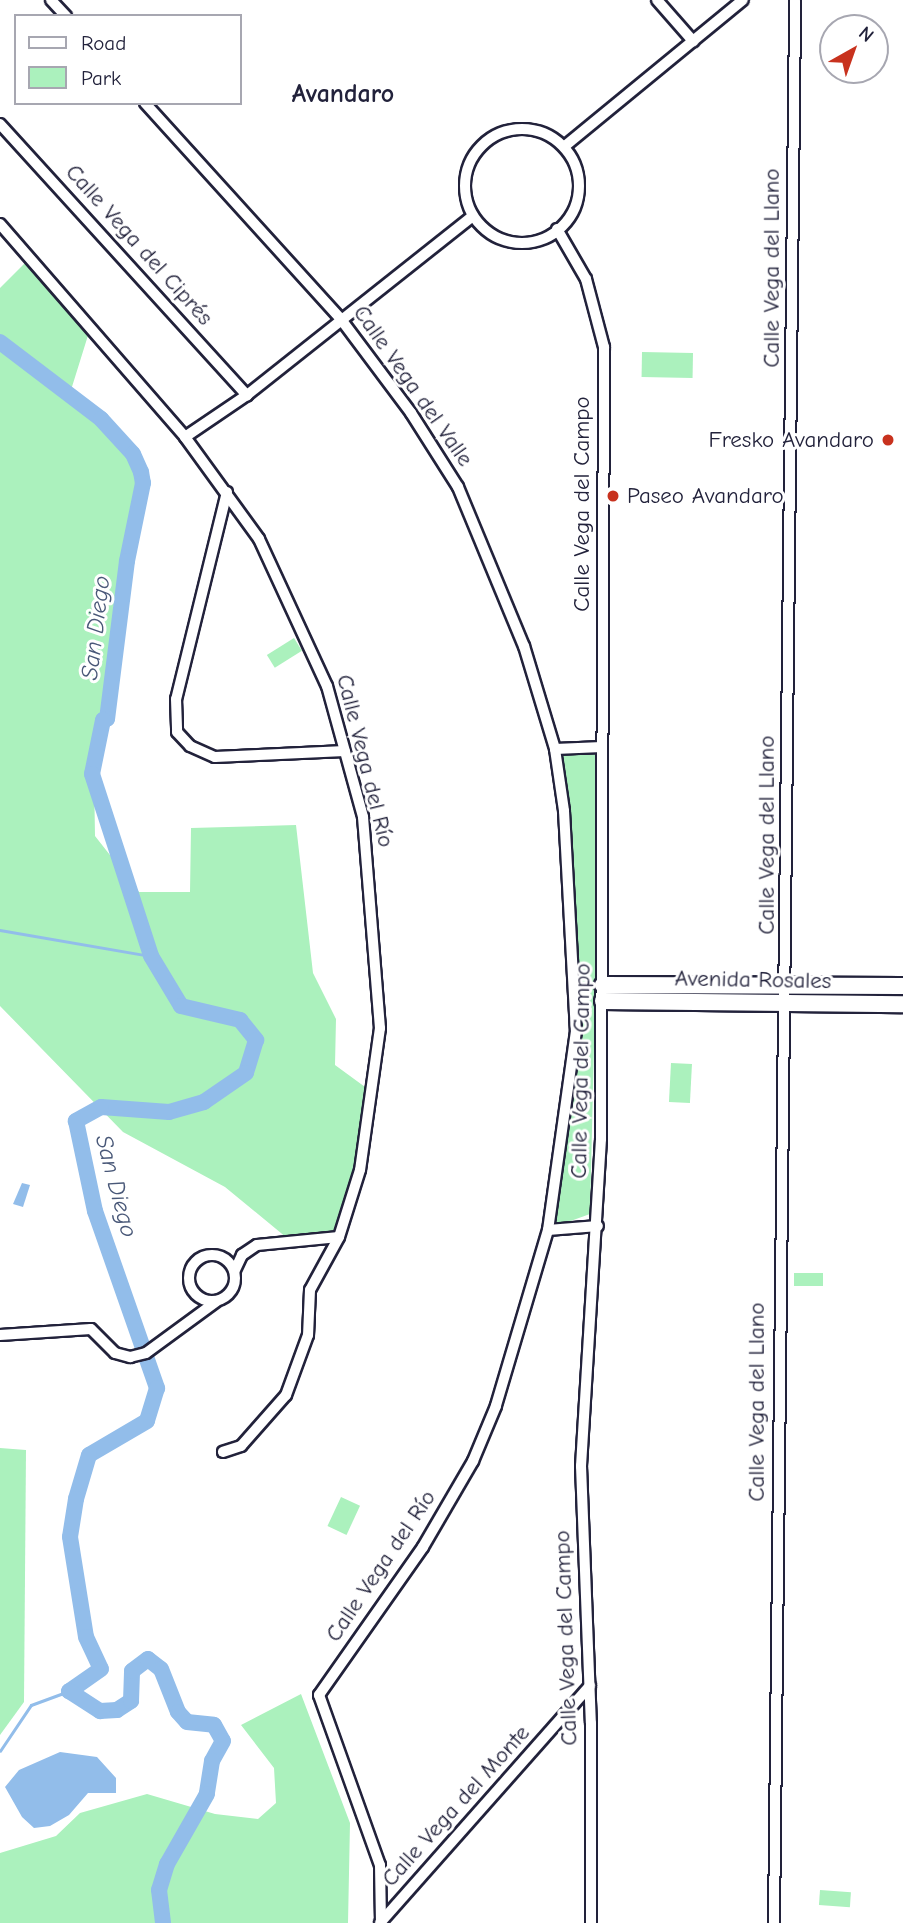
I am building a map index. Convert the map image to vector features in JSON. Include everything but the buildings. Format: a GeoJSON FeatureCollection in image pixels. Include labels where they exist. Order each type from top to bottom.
{"type":"FeatureCollection","features":[{"type":"Feature","properties":{"kind":"street"},"geometry":{"type":"LineString","coordinates":[[51,0],[64,14]]}},
{"type":"Feature","properties":{"kind":"street"},"geometry":{"type":"LineString","coordinates":[[657,0],[694,41]]}},
{"type":"Feature","properties":{"kind":"street"},"geometry":{"type":"LineString","coordinates":[[565,146],[743,0]]}},
{"type":"Feature","properties":{"kind":"street","name":"Calle Vega del Llano"},"geometry":{"type":"LineString","coordinates":[[774,1923],[787,996],[795,0]]}},
{"type":"Feature","properties":{"kind":"street","name":"Calle Vega del Valle"},"geometry":{"type":"LineString","coordinates":[[147,105],[340,318],[411,412],[458,487],[501,582],[555,749]]}},
{"type":"Feature","properties":{"kind":"street","name":"Calle Vega del Ciprés"},"geometry":{"type":"LineString","coordinates":[[0,124],[247,395]]}},
{"type":"Feature","properties":{"kind":"street"},"geometry":{"type":"LineString","coordinates":[[534,129],[565,146],[577,166],[579,191],[571,214],[558,229],[539,240],[508,242],[494,237],[472,216],[466,180],[483,147],[515,130],[534,129]]}},
{"type":"Feature","properties":{"kind":"street"},"geometry":{"type":"LineString","coordinates":[[185,437],[247,395],[340,318],[472,216]]}},
{"type":"Feature","properties":{"kind":"street","name":"Calle Vega del Río"},"geometry":{"type":"LineString","coordinates":[[0,224],[185,437],[227,492],[282,584],[327,686],[369,854],[380,1028],[360,1170],[339,1237],[310,1290],[308,1335],[286,1395],[241,1446],[223,1452]]}},
{"type":"Feature","properties":{"kind":"street","name":"Calle Vega del Campo"},"geometry":{"type":"LineString","coordinates":[[558,229],[586,279],[604,347],[603,993],[598,1226],[581,1466],[590,1686],[591,1923]]}},
{"type":"Feature","properties":{"kind":"street"},"geometry":{"type":"LineString","coordinates":[[227,492],[176,699],[177,732],[190,746],[215,757],[345,751]]}},
{"type":"Feature","properties":{"kind":"street"},"geometry":{"type":"LineString","coordinates":[[555,749],[602,747]]}},
{"type":"Feature","properties":{"kind":"street","name":"Calle Vega del Campo"},"geometry":{"type":"LineString","coordinates":[[548,1230],[561,1163],[576,1013],[571,871],[555,749]]}},
{"type":"Feature","properties":{"kind":"street","name":"Avenida Rosales"},"geometry":{"type":"LineString","coordinates":[[787,996],[903,986]]}},
{"type":"Feature","properties":{"kind":"street","name":"Avenida Rosales"},"geometry":{"type":"LineString","coordinates":[[603,993],[787,996],[903,1004]]}},
{"type":"Feature","properties":{"kind":"street"},"geometry":{"type":"LineString","coordinates":[[548,1230],[598,1226]]}},
{"type":"Feature","properties":{"kind":"street","name":"Calle Vega del Río"},"geometry":{"type":"LineString","coordinates":[[381,1923],[380,1864],[319,1706],[319,1695],[423,1547],[473,1461],[496,1406],[548,1230]]}},
{"type":"Feature","properties":{"kind":"street"},"geometry":{"type":"LineString","coordinates":[[0,1335],[91,1329],[115,1353],[142,1354],[232,1290],[235,1270],[242,1255],[257,1245],[339,1237]]}},
{"type":"Feature","properties":{"kind":"street"},"geometry":{"type":"LineString","coordinates":[[217,1301],[203,1299],[193,1291],[189,1278],[194,1265],[211,1255],[225,1259],[235,1270]]}},
{"type":"Feature","properties":{"kind":"street","name":"Calle Vega del Monte"},"geometry":{"type":"LineString","coordinates":[[381,1923],[590,1686]]}},
{"type":"Feature","properties":{"kind":"green space"},"geometry":{"type":"Polygon","coordinates":[[[26,262],[90,329],[71,390],[136,452],[146,483],[129,562],[109,721],[104,722],[94,774],[95,836],[139,892],[190,892],[191,828],[296,825],[313,973],[336,1019],[335,1065],[376,1095],[334,1234],[287,1238],[225,1187],[123,1132],[0,1006],[0,288],[26,262]]]}},
{"type":"Feature","properties":{"kind":"green space"},"geometry":{"type":"Polygon","coordinates":[[[642,352],[693,353],[693,378],[642,377],[642,352]]]}},
{"type":"Feature","properties":{"kind":"green space"},"geometry":{"type":"Polygon","coordinates":[[[294,638],[302,651],[275,668],[267,655],[294,638]]]}},
{"type":"Feature","properties":{"kind":"green space"},"geometry":{"type":"Polygon","coordinates":[[[601,749],[590,1214],[551,1228],[578,1012],[573,870],[557,751],[601,749]]]}},
{"type":"Feature","properties":{"kind":"green space"},"geometry":{"type":"Polygon","coordinates":[[[671,1063],[692,1064],[690,1103],[669,1102],[671,1063]]]}},
{"type":"Feature","properties":{"kind":"green space"},"geometry":{"type":"Polygon","coordinates":[[[794,1273],[823,1273],[823,1286],[794,1286],[794,1273]]]}},
{"type":"Feature","properties":{"kind":"green space"},"geometry":{"type":"Polygon","coordinates":[[[0,1448],[26,1450],[24,1702],[0,1735],[0,1448]]]}},
{"type":"Feature","properties":{"kind":"green space"},"geometry":{"type":"Polygon","coordinates":[[[341,1497],[360,1506],[347,1535],[327,1526],[341,1497]]]}},
{"type":"Feature","properties":{"kind":"green space"},"geometry":{"type":"Polygon","coordinates":[[[301,1694],[350,1823],[348,1923],[0,1923],[0,1853],[56,1836],[80,1813],[147,1794],[215,1814],[258,1819],[276,1803],[274,1768],[241,1725],[301,1694]]]}},
{"type":"Feature","properties":{"kind":"green space"},"geometry":{"type":"Polygon","coordinates":[[[820,1890],[851,1892],[850,1907],[819,1905],[820,1890]]]}},
{"type":"Feature","properties":{"kind":"water"},"geometry":{"type":"Polygon","coordinates":[[[22,1183],[30,1185],[23,1207],[13,1204],[22,1183]]]}},
{"type":"Feature","properties":{"kind":"water"},"geometry":{"type":"Polygon","coordinates":[[[60,1752],[97,1757],[116,1778],[116,1793],[88,1793],[69,1815],[50,1826],[34,1828],[22,1817],[5,1787],[19,1770],[60,1752]]]}},
{"type":"Feature","properties":{"kind":"waterway","name":"San Diego"},"geometry":{"type":"LineString","coordinates":[[0,342],[101,419],[133,454],[141,472],[143,483],[127,561],[107,719],[103,720],[92,774],[151,956],[181,1006],[240,1020],[256,1040],[246,1073],[204,1102],[169,1112],[101,1107],[76,1121],[95,1211],[157,1388],[147,1421],[89,1455],[76,1499],[70,1537],[86,1637],[101,1669],[69,1691],[100,1711],[117,1710],[131,1701],[132,1671],[148,1659],[161,1669],[178,1712],[187,1722],[214,1725],[223,1741],[212,1761],[207,1794],[167,1864],[159,1890],[163,1923]]}},
{"type":"Feature","properties":{"kind":"waterway"},"geometry":{"type":"LineString","coordinates":[[0,930],[151,956]]}},
{"type":"Feature","properties":{"kind":"waterway"},"geometry":{"type":"LineString","coordinates":[[0,1751],[31,1705],[69,1691]]}},
{"type":"Feature","properties":{"kind":"place","name":"Fresko Avandaro"},"geometry":{"type":"Point","coordinates":[888,440]}},
{"type":"Feature","properties":{"kind":"place","name":"Paseo Avandaro"},"geometry":{"type":"Point","coordinates":[613,496]}},
{"type":"Feature","properties":{"kind":"district","name":"Avandaro"},"geometry":{"type":"Point","coordinates":[343,95]}}]}
